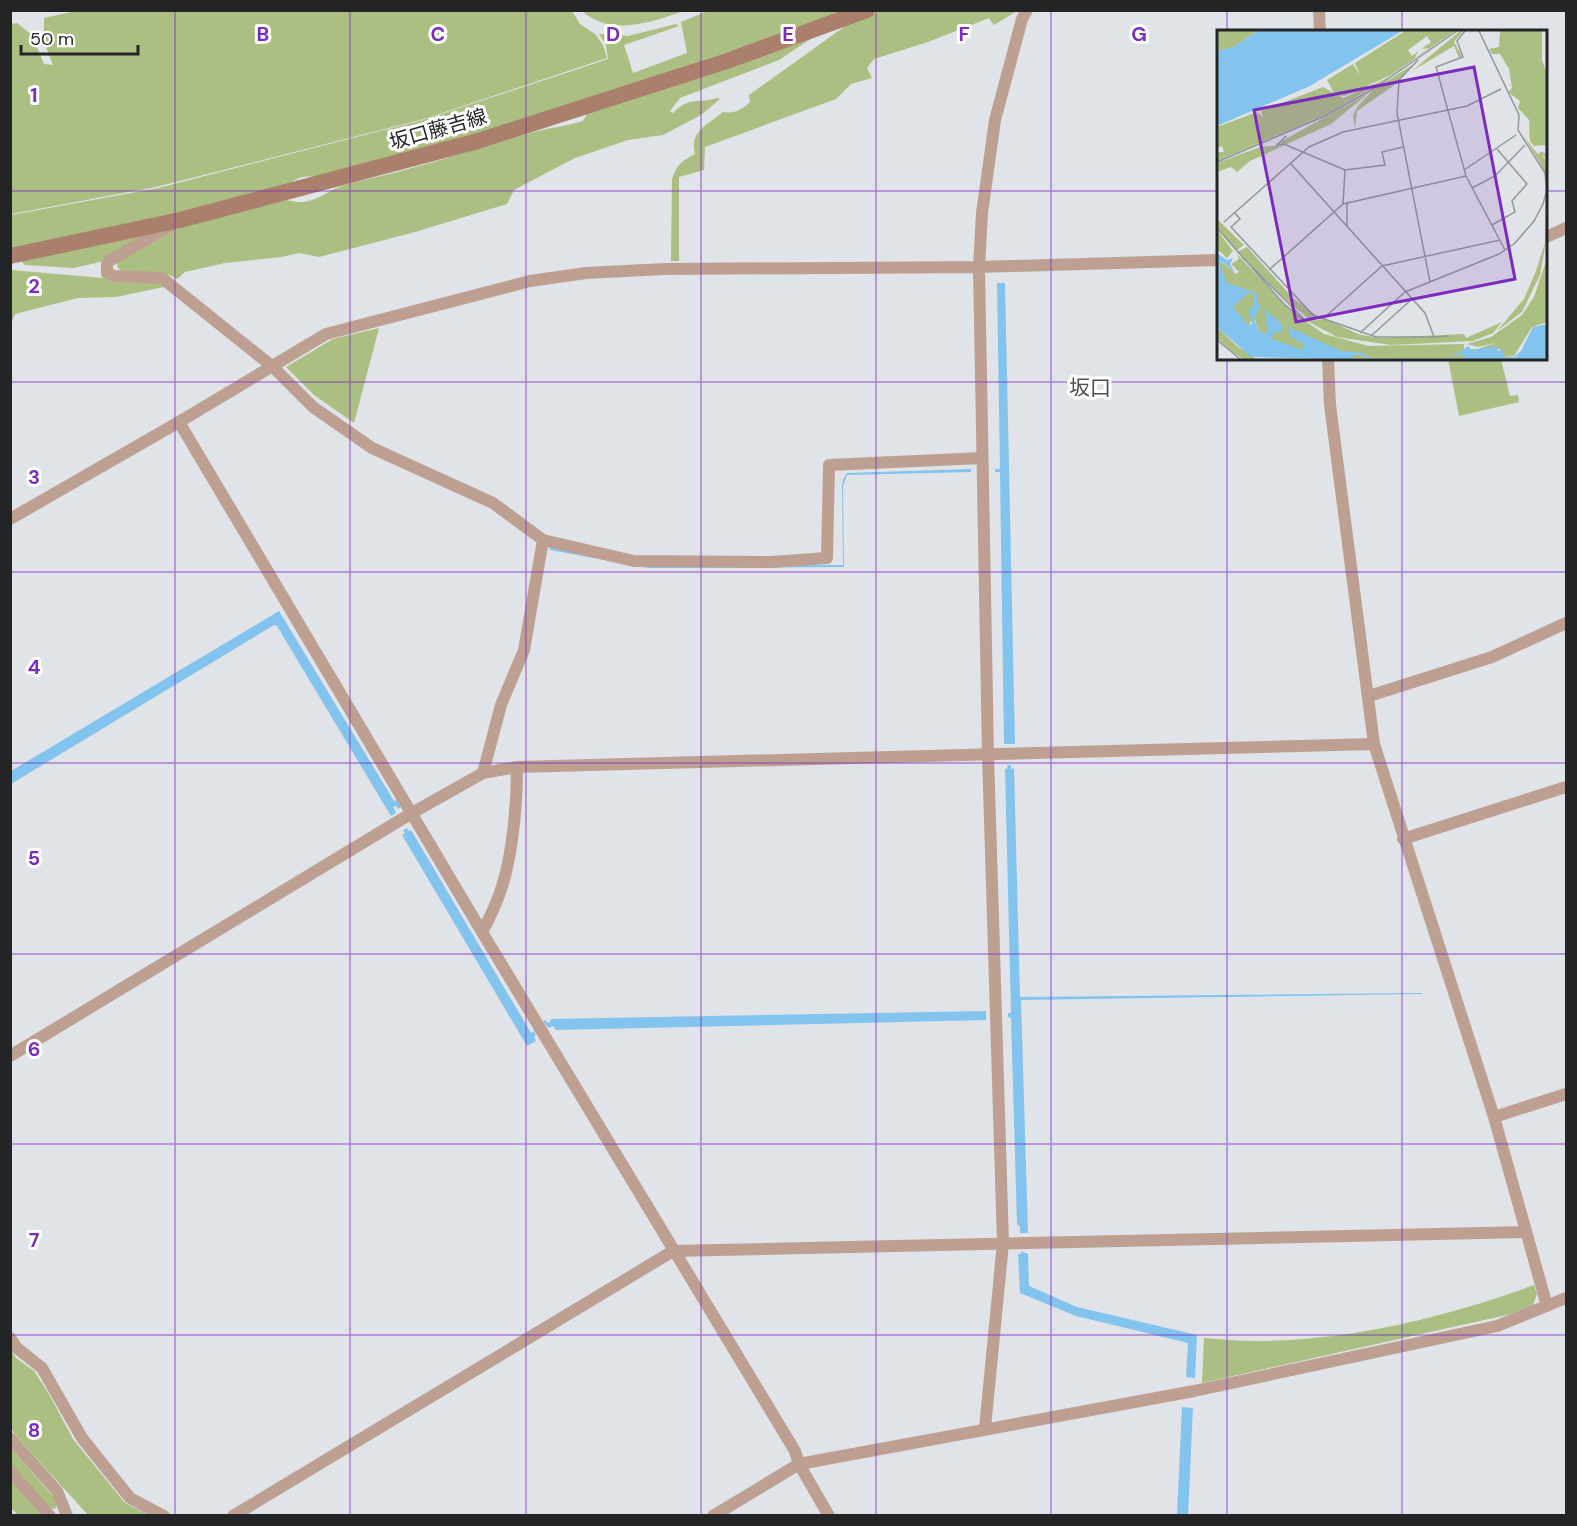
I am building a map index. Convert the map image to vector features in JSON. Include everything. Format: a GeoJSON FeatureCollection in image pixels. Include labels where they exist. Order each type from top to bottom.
{"type":"FeatureCollection","features":[{"type":"Feature","properties":{"kind":"main road","name":"坂口藤吉線"},"geometry":{"type":"LineString","coordinates":[[10,256],[180,220],[478,141],[727,61],[867,10]]}},
{"type":"Feature","properties":{"kind":"street"},"geometry":{"type":"LineString","coordinates":[[985,1428],[1003,1243],[988,756],[979,267],[982,213],[996,120],[1022,19],[1027,10]]}},
{"type":"Feature","properties":{"kind":"street"},"geometry":{"type":"LineString","coordinates":[[1319,10],[1320,30]]}},
{"type":"Feature","properties":{"kind":"street"},"geometry":{"type":"LineString","coordinates":[[180,220],[109,261],[107,273],[115,276],[162,278],[273,367],[313,407],[372,448],[493,503],[543,540],[634,561],[771,562],[827,558],[829,465],[982,458]]}},
{"type":"Feature","properties":{"kind":"street"},"geometry":{"type":"LineString","coordinates":[[1547,236],[1566,228]]}},
{"type":"Feature","properties":{"kind":"street"},"geometry":{"type":"LineString","coordinates":[[10,519],[326,334],[530,281],[586,273],[665,269],[979,267],[1217,260]]}},
{"type":"Feature","properties":{"kind":"street"},"geometry":{"type":"LineString","coordinates":[[1328,360],[1330,405],[1374,744],[1494,1117],[1547,1306]]}},
{"type":"Feature","properties":{"kind":"street"},"geometry":{"type":"LineString","coordinates":[[179,422],[482,932],[795,1451],[799,1464],[830,1515]]}},
{"type":"Feature","properties":{"kind":"street"},"geometry":{"type":"LineString","coordinates":[[483,773],[501,705],[524,650],[543,540]]}},
{"type":"Feature","properties":{"kind":"street"},"geometry":{"type":"LineString","coordinates":[[1369,696],[1492,657],[1566,623]]}},
{"type":"Feature","properties":{"kind":"street"},"geometry":{"type":"LineString","coordinates":[[10,1056],[412,813],[483,773],[518,767],[1374,744]]}},
{"type":"Feature","properties":{"kind":"street"},"geometry":{"type":"LineString","coordinates":[[482,932],[497,901],[504,874],[517,798],[518,767]]}},
{"type":"Feature","properties":{"kind":"street"},"geometry":{"type":"LineString","coordinates":[[1403,839],[1566,788]]}},
{"type":"Feature","properties":{"kind":"street"},"geometry":{"type":"LineString","coordinates":[[1494,1117],[1566,1094]]}},
{"type":"Feature","properties":{"kind":"street"},"geometry":{"type":"LineString","coordinates":[[233,1515],[673,1251],[1526,1232]]}},
{"type":"Feature","properties":{"kind":"street"},"geometry":{"type":"LineString","coordinates":[[713,1515],[799,1464],[1194,1391],[1497,1326],[1566,1298]]}},
{"type":"Feature","properties":{"kind":"street"},"geometry":{"type":"LineString","coordinates":[[10,1338],[17,1348],[42,1368],[82,1438],[130,1498],[164,1515]]}},
{"type":"Feature","properties":{"kind":"street"},"geometry":{"type":"LineString","coordinates":[[10,1438],[57,1491],[68,1514]]}},
{"type":"Feature","properties":{"kind":"street"},"geometry":{"type":"LineString","coordinates":[[10,1471],[50,1515]]}},
{"type":"Feature","properties":{"kind":"green space"},"geometry":{"type":"Polygon","coordinates":[[[76,11],[572,11],[580,24],[595,34],[603,45],[607,58],[424,119],[156,187],[11,214],[11,24],[17,23],[32,35],[44,64],[53,65],[44,42],[44,18],[76,11]]]}},
{"type":"Feature","properties":{"kind":"green space"},"geometry":{"type":"Polygon","coordinates":[[[582,11],[684,11],[645,23],[619,25],[606,24],[582,11]]]}},
{"type":"Feature","properties":{"kind":"green space"},"geometry":{"type":"Polygon","coordinates":[[[708,11],[849,11],[496,129],[321,178],[303,177],[288,185],[100,232],[11,250],[11,215],[158,188],[423,120],[608,59],[606,45],[599,34],[628,36],[676,24],[679,26],[624,45],[633,73],[687,53],[681,22],[708,11]]]}},
{"type":"Feature","properties":{"kind":"green space"},"geometry":{"type":"Polygon","coordinates":[[[881,11],[1017,11],[994,25],[989,18],[928,42],[874,59],[867,68],[872,78],[851,84],[836,99],[705,147],[704,170],[679,177],[679,261],[671,261],[672,180],[680,164],[695,154],[697,134],[723,112],[734,112],[744,107],[750,102],[749,95],[851,22],[881,11]]]}},
{"type":"Feature","properties":{"kind":"green space"},"geometry":{"type":"Polygon","coordinates":[[[812,38],[779,60],[680,98],[670,111],[673,113],[689,102],[720,99],[701,115],[663,135],[628,140],[575,158],[514,190],[507,204],[415,232],[319,257],[299,253],[225,263],[185,272],[177,279],[170,275],[122,271],[117,267],[118,262],[188,223],[287,200],[304,202],[347,184],[410,169],[534,132],[583,121],[587,114],[812,38]]]}},
{"type":"Feature","properties":{"kind":"green space"},"geometry":{"type":"Polygon","coordinates":[[[152,234],[100,262],[74,268],[25,265],[22,262],[25,259],[152,234]]]}},
{"type":"Feature","properties":{"kind":"green space"},"geometry":{"type":"Polygon","coordinates":[[[11,270],[161,283],[164,287],[116,297],[78,298],[15,314],[11,323],[11,270]]]}},
{"type":"Feature","properties":{"kind":"green space"},"geometry":{"type":"Polygon","coordinates":[[[379,328],[354,423],[314,395],[286,367],[333,339],[379,328]]]}},
{"type":"Feature","properties":{"kind":"green space"},"geometry":{"type":"Polygon","coordinates":[[[1448,360],[1501,360],[1510,396],[1518,395],[1519,402],[1459,416],[1448,360]]]}},
{"type":"Feature","properties":{"kind":"green space"},"geometry":{"type":"Polygon","coordinates":[[[1534,1285],[1537,1294],[1533,1305],[1511,1314],[1202,1383],[1204,1338],[1249,1341],[1290,1340],[1361,1332],[1432,1317],[1534,1285]]]}},
{"type":"Feature","properties":{"kind":"green space"},"geometry":{"type":"Polygon","coordinates":[[[10,1348],[16,1358],[34,1371],[73,1439],[125,1503],[149,1515],[88,1515],[19,1439],[11,1429],[10,1348]]]}},
{"type":"Feature","properties":{"kind":"green space"},"geometry":{"type":"Polygon","coordinates":[[[10,1447],[56,1500],[56,1508],[53,1509],[45,1504],[11,1464],[10,1447]]]}},
{"type":"Feature","properties":{"kind":"green space"},"geometry":{"type":"Polygon","coordinates":[[[10,1478],[43,1515],[18,1515],[11,1508],[10,1478]]]}},
{"type":"Feature","properties":{"kind":"water"},"geometry":{"type":"Polygon","coordinates":[[[997,283],[1005,283],[1015,744],[1004,744],[1000,472],[995,472],[995,469],[1000,469],[997,283]]]}},
{"type":"Feature","properties":{"kind":"water"},"geometry":{"type":"Polygon","coordinates":[[[971,469],[971,472],[847,475],[843,486],[844,567],[649,568],[550,550],[550,547],[650,566],[843,565],[842,486],[847,473],[971,469]]]}},
{"type":"Feature","properties":{"kind":"water"},"geometry":{"type":"Polygon","coordinates":[[[279,611],[394,801],[397,800],[401,807],[398,809],[396,806],[393,807],[396,813],[391,816],[277,626],[274,625],[11,784],[11,771],[279,611]]]}},
{"type":"Feature","properties":{"kind":"water"},"geometry":{"type":"Polygon","coordinates":[[[1007,765],[1011,765],[1011,769],[1014,768],[1020,997],[1422,993],[1021,1000],[1028,1233],[1020,1233],[1020,1227],[1017,1224],[1011,1018],[1008,1017],[1008,1013],[1011,1013],[1005,769],[1008,768],[1007,765]]]}},
{"type":"Feature","properties":{"kind":"water"},"geometry":{"type":"Polygon","coordinates":[[[407,828],[411,830],[531,1033],[534,1031],[536,1041],[527,1046],[402,835],[405,833],[403,830],[407,828]]]}},
{"type":"Feature","properties":{"kind":"water"},"geometry":{"type":"Polygon","coordinates":[[[986,1011],[986,1020],[556,1030],[553,1026],[548,1028],[543,1021],[548,1023],[550,1019],[986,1011]]]}},
{"type":"Feature","properties":{"kind":"water"},"geometry":{"type":"Polygon","coordinates":[[[1021,1251],[1028,1254],[1029,1286],[1077,1307],[1197,1335],[1195,1378],[1186,1377],[1188,1343],[1076,1316],[1020,1293],[1018,1254],[1021,1254],[1021,1251]]]}},
{"type":"Feature","properties":{"kind":"water"},"geometry":{"type":"Polygon","coordinates":[[[1182,1407],[1193,1408],[1188,1515],[1177,1515],[1182,1407]]]}},
{"type":"Feature","properties":{"kind":"district","name":"坂口"},"geometry":{"type":"Point","coordinates":[1090,388]}}]}
